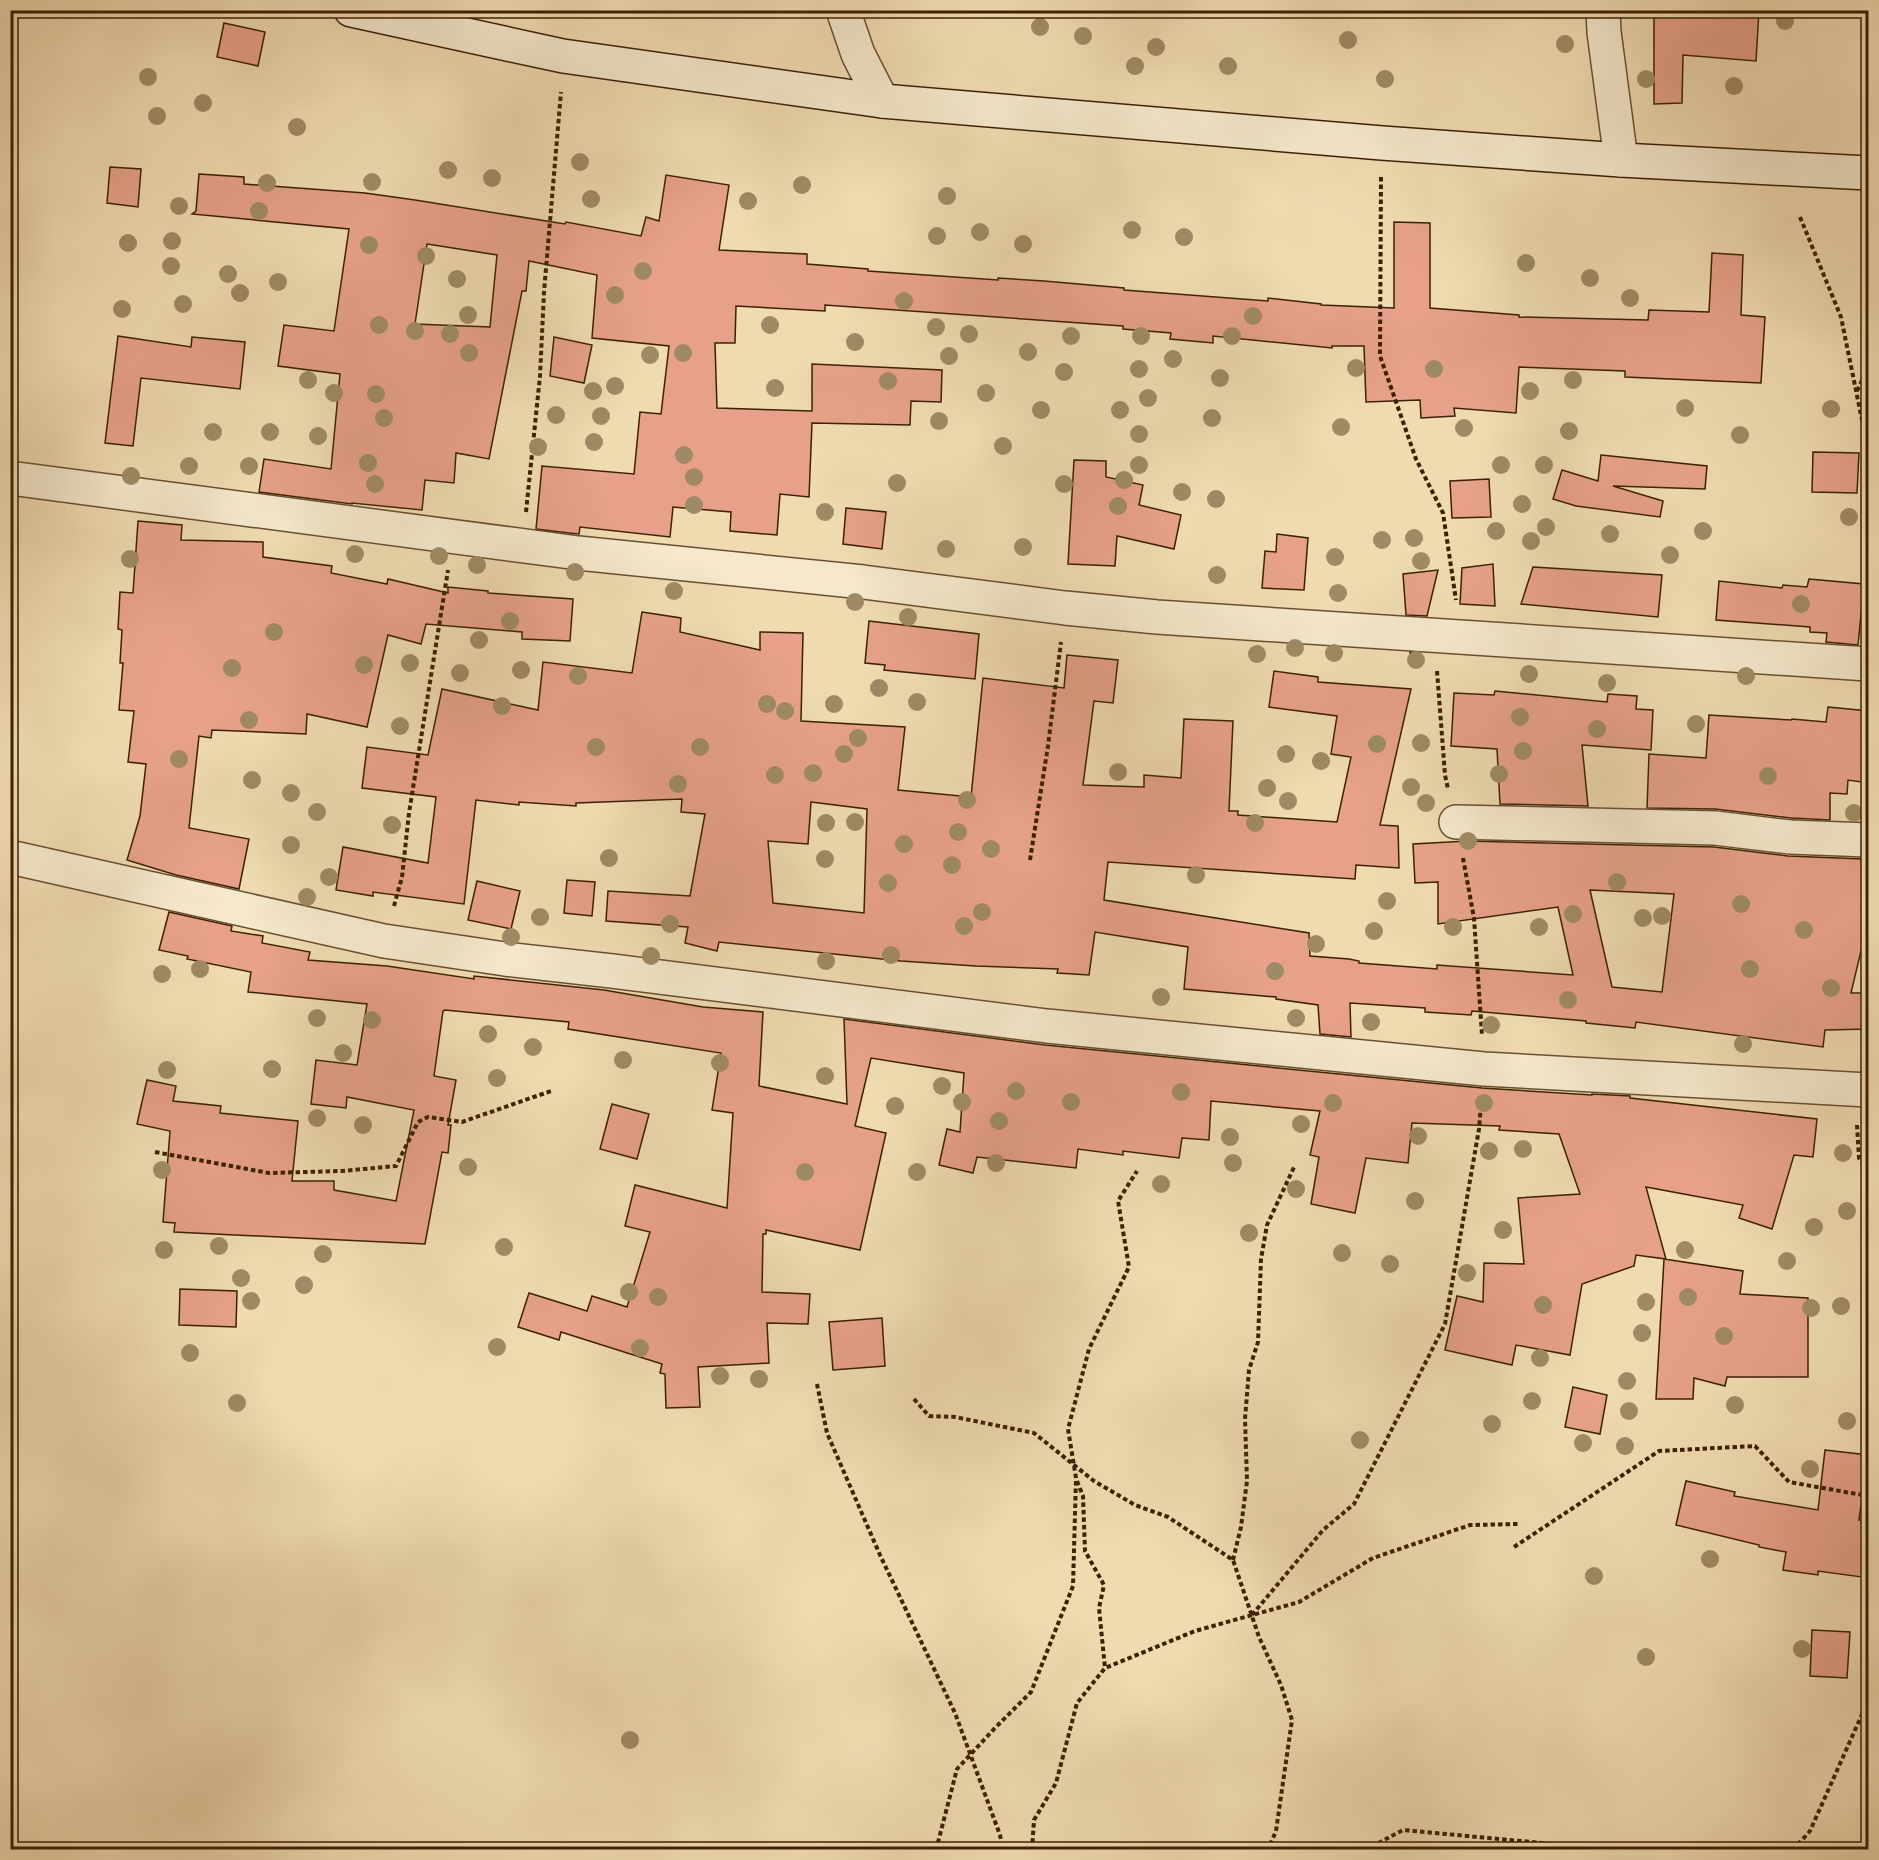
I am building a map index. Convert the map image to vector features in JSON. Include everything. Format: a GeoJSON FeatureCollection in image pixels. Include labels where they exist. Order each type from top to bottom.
{"type":"FeatureCollection","features":[{"type":"Feature","properties":{"kind":"street"},"geometry":{"type":"LineString","coordinates":[[351,10],[564,56],[882,101],[1382,143],[1621,160],[1869,173]]}},
{"type":"Feature","properties":{"kind":"street"},"geometry":{"type":"LineString","coordinates":[[843,10],[858,54],[882,101]]}},
{"type":"Feature","properties":{"kind":"street"},"geometry":{"type":"LineString","coordinates":[[1604,10],[1604,32],[1621,160]]}},
{"type":"Feature","properties":{"kind":"street"},"geometry":{"type":"LineString","coordinates":[[10,478],[455,537],[862,582],[1065,608],[1157,617],[1869,664]]}},
{"type":"Feature","properties":{"kind":"street"},"geometry":{"type":"LineString","coordinates":[[1456,822],[1715,828],[1790,837],[1869,840]]}},
{"type":"Feature","properties":{"kind":"street"},"geometry":{"type":"LineString","coordinates":[[10,857],[384,941],[505,959],[612,970],[1047,1026],[1484,1069],[1862,1090]]}},
{"type":"Feature","properties":{"kind":"path"},"geometry":{"type":"LineString","coordinates":[[523,545],[540,376],[544,292],[564,56]]}},
{"type":"Feature","properties":{"kind":"path"},"geometry":{"type":"LineString","coordinates":[[1252,1616],[1323,1530],[1354,1504],[1445,1324],[1479,1129],[1484,1069],[1474,918],[1445,775],[1437,688],[1449,636],[1443,513],[1416,459],[1380,356],[1379,210],[1382,143]]}},
{"type":"Feature","properties":{"kind":"path"},"geometry":{"type":"LineString","coordinates":[[1800,217],[1841,317],[1863,425],[1869,438]]}},
{"type":"Feature","properties":{"kind":"path"},"geometry":{"type":"LineString","coordinates":[[1856,392],[1869,368]]}},
{"type":"Feature","properties":{"kind":"path"},"geometry":{"type":"LineString","coordinates":[[384,941],[402,877],[409,813],[434,670],[445,581],[455,537]]}},
{"type":"Feature","properties":{"kind":"path"},"geometry":{"type":"LineString","coordinates":[[1030,860],[1048,746],[1065,608]]}},
{"type":"Feature","properties":{"kind":"path"},"geometry":{"type":"LineString","coordinates":[[1862,1090],[1859,1158],[1869,1172]]}},
{"type":"Feature","properties":{"kind":"path"},"geometry":{"type":"LineString","coordinates":[[155,1152],[269,1173],[342,1171],[396,1166],[418,1122],[428,1117],[462,1122],[551,1091]]}},
{"type":"Feature","properties":{"kind":"path"},"geometry":{"type":"LineString","coordinates":[[1268,1850],[1276,1831],[1292,1720],[1281,1685],[1259,1637],[1233,1560],[1247,1481],[1245,1419],[1249,1370],[1258,1342],[1261,1259],[1267,1225],[1295,1165]]}},
{"type":"Feature","properties":{"kind":"path"},"geometry":{"type":"LineString","coordinates":[[936,1850],[957,1769],[1031,1692],[1073,1586],[1076,1478],[1068,1429],[1089,1349],[1129,1267],[1118,1201],[1137,1171]]}},
{"type":"Feature","properties":{"kind":"path"},"geometry":{"type":"LineString","coordinates":[[817,1384],[827,1433],[880,1555],[955,1713],[1000,1835],[1003,1850]]}},
{"type":"Feature","properties":{"kind":"path"},"geometry":{"type":"LineString","coordinates":[[914,1399],[929,1416],[955,1417],[1034,1433],[1094,1481],[1135,1505],[1168,1517],[1233,1560]]}},
{"type":"Feature","properties":{"kind":"path"},"geometry":{"type":"LineString","coordinates":[[1515,1547],[1659,1451],[1755,1446],[1789,1482],[1869,1496]]}},
{"type":"Feature","properties":{"kind":"path"},"geometry":{"type":"LineString","coordinates":[[1076,1478],[1083,1496],[1085,1551],[1104,1585],[1099,1608],[1105,1668]]}},
{"type":"Feature","properties":{"kind":"path"},"geometry":{"type":"LineString","coordinates":[[1032,1850],[1034,1820],[1056,1783],[1077,1703],[1105,1668],[1195,1631],[1299,1602],[1373,1558],[1470,1525],[1518,1524]]}},
{"type":"Feature","properties":{"kind":"path"},"geometry":{"type":"LineString","coordinates":[[1793,1850],[1810,1832],[1869,1701]]}},
{"type":"Feature","properties":{"kind":"path"},"geometry":{"type":"LineString","coordinates":[[1365,1850],[1403,1830],[1617,1850]]}},
{"type":"Feature","properties":{"kind":"building"},"geometry":{"type":"Polygon","coordinates":[[[1654,10],[1759,10],[1756,61],[1683,55],[1682,103],[1654,104],[1654,10]]]}},
{"type":"Feature","properties":{"kind":"building"},"geometry":{"type":"Polygon","coordinates":[[[224,23],[265,32],[258,66],[217,57],[224,23]]]}},
{"type":"Feature","properties":{"kind":"building"},"geometry":{"type":"Polygon","coordinates":[[[110,167],[141,169],[138,207],[107,203],[110,167]]]}},
{"type":"Feature","properties":{"kind":"building"},"geometry":{"type":"Polygon","coordinates":[[[199,174],[244,177],[244,184],[365,193],[415,200],[565,224],[566,222],[641,236],[646,217],[659,221],[666,175],[729,185],[719,250],[807,254],[807,264],[868,269],[868,271],[1044,281],[1124,288],[1124,290],[1268,301],[1268,298],[1321,305],[1394,308],[1394,222],[1430,223],[1430,308],[1519,315],[1519,317],[1648,320],[1649,310],[1709,312],[1712,253],[1743,255],[1741,315],[1765,317],[1761,383],[1625,377],[1625,371],[1519,367],[1516,413],[1454,408],[1455,416],[1421,418],[1420,400],[1366,402],[1364,346],[1332,346],[1332,348],[1213,336],[1213,343],[1170,339],[1171,333],[1123,329],[1123,326],[825,305],[825,311],[736,306],[735,343],[715,343],[717,408],[812,411],[812,364],[942,370],[941,402],[911,401],[910,425],[812,423],[809,497],[780,494],[777,535],[730,531],[731,512],[673,507],[670,537],[580,527],[579,534],[569,533],[536,529],[542,466],[634,474],[640,412],[661,414],[669,346],[592,338],[597,275],[529,261],[526,291],[522,291],[489,459],[456,453],[454,483],[425,480],[422,510],[259,492],[264,459],[331,469],[340,374],[278,366],[284,325],[334,331],[349,229],[192,214],[196,211],[199,174]],[[427,244],[415,324],[490,327],[497,255],[427,244]]]}},
{"type":"Feature","properties":{"kind":"building"},"geometry":{"type":"Polygon","coordinates":[[[118,336],[191,347],[192,337],[245,342],[240,389],[141,378],[133,446],[105,443],[118,336]]]}},
{"type":"Feature","properties":{"kind":"building"},"geometry":{"type":"Polygon","coordinates":[[[554,337],[592,345],[584,383],[550,376],[554,337]]]}},
{"type":"Feature","properties":{"kind":"building"},"geometry":{"type":"Polygon","coordinates":[[[1813,452],[1859,453],[1857,493],[1812,492],[1813,452]]]}},
{"type":"Feature","properties":{"kind":"building"},"geometry":{"type":"Polygon","coordinates":[[[1601,455],[1707,466],[1705,489],[1613,486],[1663,501],[1660,517],[1576,506],[1553,499],[1562,470],[1598,481],[1601,455]]]}},
{"type":"Feature","properties":{"kind":"building"},"geometry":{"type":"Polygon","coordinates":[[[1074,460],[1106,461],[1106,477],[1143,485],[1139,505],[1181,515],[1174,549],[1117,536],[1115,566],[1068,564],[1074,460]]]}},
{"type":"Feature","properties":{"kind":"building"},"geometry":{"type":"Polygon","coordinates":[[[1489,479],[1491,517],[1452,518],[1450,481],[1489,479]]]}},
{"type":"Feature","properties":{"kind":"building"},"geometry":{"type":"Polygon","coordinates":[[[846,508],[886,512],[882,549],[843,544],[846,508]]]}},
{"type":"Feature","properties":{"kind":"building"},"geometry":{"type":"Polygon","coordinates":[[[138,521],[182,525],[181,540],[263,542],[263,557],[332,566],[331,573],[387,584],[388,579],[448,593],[448,587],[488,591],[488,593],[573,599],[570,641],[522,639],[522,632],[426,624],[421,644],[388,635],[367,727],[307,714],[306,734],[212,730],[211,738],[199,736],[189,828],[249,839],[239,889],[176,875],[127,860],[140,816],[146,764],[128,762],[134,711],[119,710],[123,663],[120,663],[122,630],[118,629],[120,592],[133,593],[138,521]]]}},
{"type":"Feature","properties":{"kind":"building"},"geometry":{"type":"Polygon","coordinates":[[[1277,534],[1308,538],[1304,590],[1262,588],[1265,551],[1276,552],[1277,534]]]}},
{"type":"Feature","properties":{"kind":"building"},"geometry":{"type":"Polygon","coordinates":[[[1493,564],[1495,606],[1460,604],[1462,568],[1493,564]]]}},
{"type":"Feature","properties":{"kind":"building"},"geometry":{"type":"Polygon","coordinates":[[[1533,567],[1662,575],[1658,617],[1521,604],[1533,567]]]}},
{"type":"Feature","properties":{"kind":"building"},"geometry":{"type":"Polygon","coordinates":[[[1438,570],[1427,616],[1406,615],[1403,574],[1438,570]]]}},
{"type":"Feature","properties":{"kind":"building"},"geometry":{"type":"Polygon","coordinates":[[[1809,579],[1864,584],[1858,645],[1826,642],[1827,633],[1810,632],[1810,627],[1716,620],[1719,581],[1782,588],[1783,585],[1807,587],[1809,579]]]}},
{"type":"Feature","properties":{"kind":"building"},"geometry":{"type":"Polygon","coordinates":[[[642,612],[681,618],[680,632],[760,650],[760,632],[803,633],[801,721],[905,727],[898,790],[971,797],[983,678],[1064,688],[1067,655],[1118,660],[1113,703],[1094,701],[1083,785],[1144,787],[1144,775],[1181,778],[1184,719],[1233,721],[1229,811],[1238,811],[1238,815],[1337,822],[1351,757],[1331,754],[1337,716],[1269,707],[1274,671],[1318,677],[1318,682],[1411,689],[1380,825],[1398,826],[1399,868],[1356,865],[1355,879],[1108,862],[1104,900],[1309,933],[1310,956],[1349,959],[1359,961],[1359,963],[1437,969],[1437,965],[1573,975],[1558,907],[1438,924],[1438,882],[1415,883],[1413,844],[1467,841],[1714,847],[1788,856],[1863,859],[1866,930],[1851,993],[1869,993],[1869,1029],[1825,1030],[1823,1047],[1636,1022],[1635,1028],[1586,1023],[1586,1021],[1472,1011],[1471,1015],[1425,1012],[1425,1008],[1350,1003],[1351,1037],[1320,1034],[1318,1005],[1276,999],[1276,997],[1184,989],[1188,947],[1095,932],[1089,975],[1057,973],[1058,969],[901,961],[719,942],[717,951],[685,943],[688,927],[606,921],[608,891],[690,896],[705,814],[681,812],[682,799],[576,803],[576,806],[519,802],[519,805],[476,800],[464,904],[373,892],[373,896],[336,890],[343,847],[428,863],[436,797],[362,788],[367,747],[428,755],[442,689],[538,710],[543,662],[632,673],[642,612]],[[811,802],[808,844],[768,841],[773,903],[864,913],[867,809],[811,802]],[[1590,890],[1612,987],[1662,992],[1674,894],[1590,890]]]}},
{"type":"Feature","properties":{"kind":"building"},"geometry":{"type":"Polygon","coordinates":[[[869,621],[979,634],[975,679],[884,670],[885,665],[865,663],[869,621]]]}},
{"type":"Feature","properties":{"kind":"building"},"geometry":{"type":"Polygon","coordinates":[[[1410,652],[1419,653],[1417,662],[1411,662],[1410,652]]]}},
{"type":"Feature","properties":{"kind":"building"},"geometry":{"type":"Polygon","coordinates":[[[1495,691],[1607,702],[1608,694],[1637,696],[1636,709],[1653,710],[1651,750],[1582,745],[1588,806],[1500,804],[1497,749],[1451,746],[1454,693],[1494,695],[1495,691]]]}},
{"type":"Feature","properties":{"kind":"building"},"geometry":{"type":"Polygon","coordinates":[[[1828,707],[1869,711],[1869,783],[1848,780],[1847,794],[1830,793],[1830,820],[1715,809],[1647,808],[1649,754],[1706,758],[1709,715],[1826,722],[1828,707]]]}},
{"type":"Feature","properties":{"kind":"building"},"geometry":{"type":"Polygon","coordinates":[[[567,880],[595,882],[592,916],[564,913],[567,880]]]}},
{"type":"Feature","properties":{"kind":"building"},"geometry":{"type":"Polygon","coordinates":[[[477,881],[520,891],[511,929],[468,920],[477,881]]]}},
{"type":"Feature","properties":{"kind":"building"},"geometry":{"type":"Polygon","coordinates":[[[169,912],[232,926],[231,931],[263,936],[262,943],[310,952],[308,960],[387,966],[474,979],[474,976],[604,990],[703,1007],[763,1012],[759,1086],[847,1104],[844,1019],[1045,1045],[1482,1088],[1630,1096],[1630,1098],[1817,1119],[1813,1157],[1794,1155],[1772,1229],[1739,1218],[1743,1205],[1646,1187],[1666,1259],[1636,1255],[1634,1266],[1582,1284],[1570,1355],[1516,1345],[1512,1365],[1445,1350],[1457,1296],[1483,1302],[1484,1263],[1524,1264],[1518,1198],[1580,1194],[1559,1134],[1499,1130],[1500,1126],[1412,1123],[1408,1163],[1366,1158],[1355,1213],[1311,1204],[1319,1157],[1310,1155],[1320,1111],[1211,1101],[1209,1140],[1182,1138],[1179,1158],[1123,1151],[1123,1155],[1078,1149],[1076,1168],[977,1157],[973,1173],[939,1165],[947,1129],[960,1132],[964,1073],[871,1058],[855,1126],[886,1133],[860,1250],[766,1230],[766,1234],[763,1234],[762,1292],[810,1294],[808,1324],[767,1323],[769,1363],[698,1367],[700,1407],[666,1408],[665,1374],[660,1373],[662,1364],[561,1332],[559,1340],[518,1327],[529,1293],[587,1311],[592,1296],[627,1307],[650,1232],[625,1226],[635,1185],[727,1208],[733,1113],[712,1110],[721,1053],[568,1029],[569,1022],[445,1010],[443,1011],[434,1076],[456,1080],[448,1125],[451,1125],[448,1153],[442,1152],[425,1244],[174,1232],[175,1223],[163,1222],[170,1131],[137,1124],[147,1080],[176,1086],[173,1101],[221,1106],[220,1113],[298,1121],[292,1181],[334,1181],[334,1190],[396,1201],[414,1110],[347,1097],[346,1108],[311,1104],[316,1060],[357,1065],[367,1004],[248,992],[251,972],[187,959],[188,956],[159,950],[169,912]]]}},
{"type":"Feature","properties":{"kind":"building"},"geometry":{"type":"Polygon","coordinates":[[[612,1104],[649,1114],[637,1159],[600,1149],[612,1104]]]}},
{"type":"Feature","properties":{"kind":"building"},"geometry":{"type":"Polygon","coordinates":[[[1664,1259],[1743,1271],[1740,1294],[1808,1298],[1808,1377],[1727,1377],[1725,1386],[1694,1378],[1693,1399],[1656,1399],[1664,1259]]]}},
{"type":"Feature","properties":{"kind":"building"},"geometry":{"type":"Polygon","coordinates":[[[180,1289],[237,1291],[236,1327],[179,1325],[180,1289]]]}},
{"type":"Feature","properties":{"kind":"building"},"geometry":{"type":"Polygon","coordinates":[[[882,1318],[885,1366],[833,1370],[829,1322],[882,1318]]]}},
{"type":"Feature","properties":{"kind":"building"},"geometry":{"type":"Polygon","coordinates":[[[1573,1387],[1607,1395],[1600,1434],[1565,1427],[1573,1387]]]}},
{"type":"Feature","properties":{"kind":"building"},"geometry":{"type":"Polygon","coordinates":[[[1825,1450],[1868,1455],[1859,1520],[1869,1520],[1869,1578],[1818,1571],[1818,1575],[1783,1570],[1786,1552],[1676,1525],[1686,1481],[1735,1492],[1734,1496],[1818,1510],[1825,1450]]]}},
{"type":"Feature","properties":{"kind":"building"},"geometry":{"type":"Polygon","coordinates":[[[1812,1630],[1850,1632],[1847,1678],[1810,1676],[1812,1630]]]}}]}
